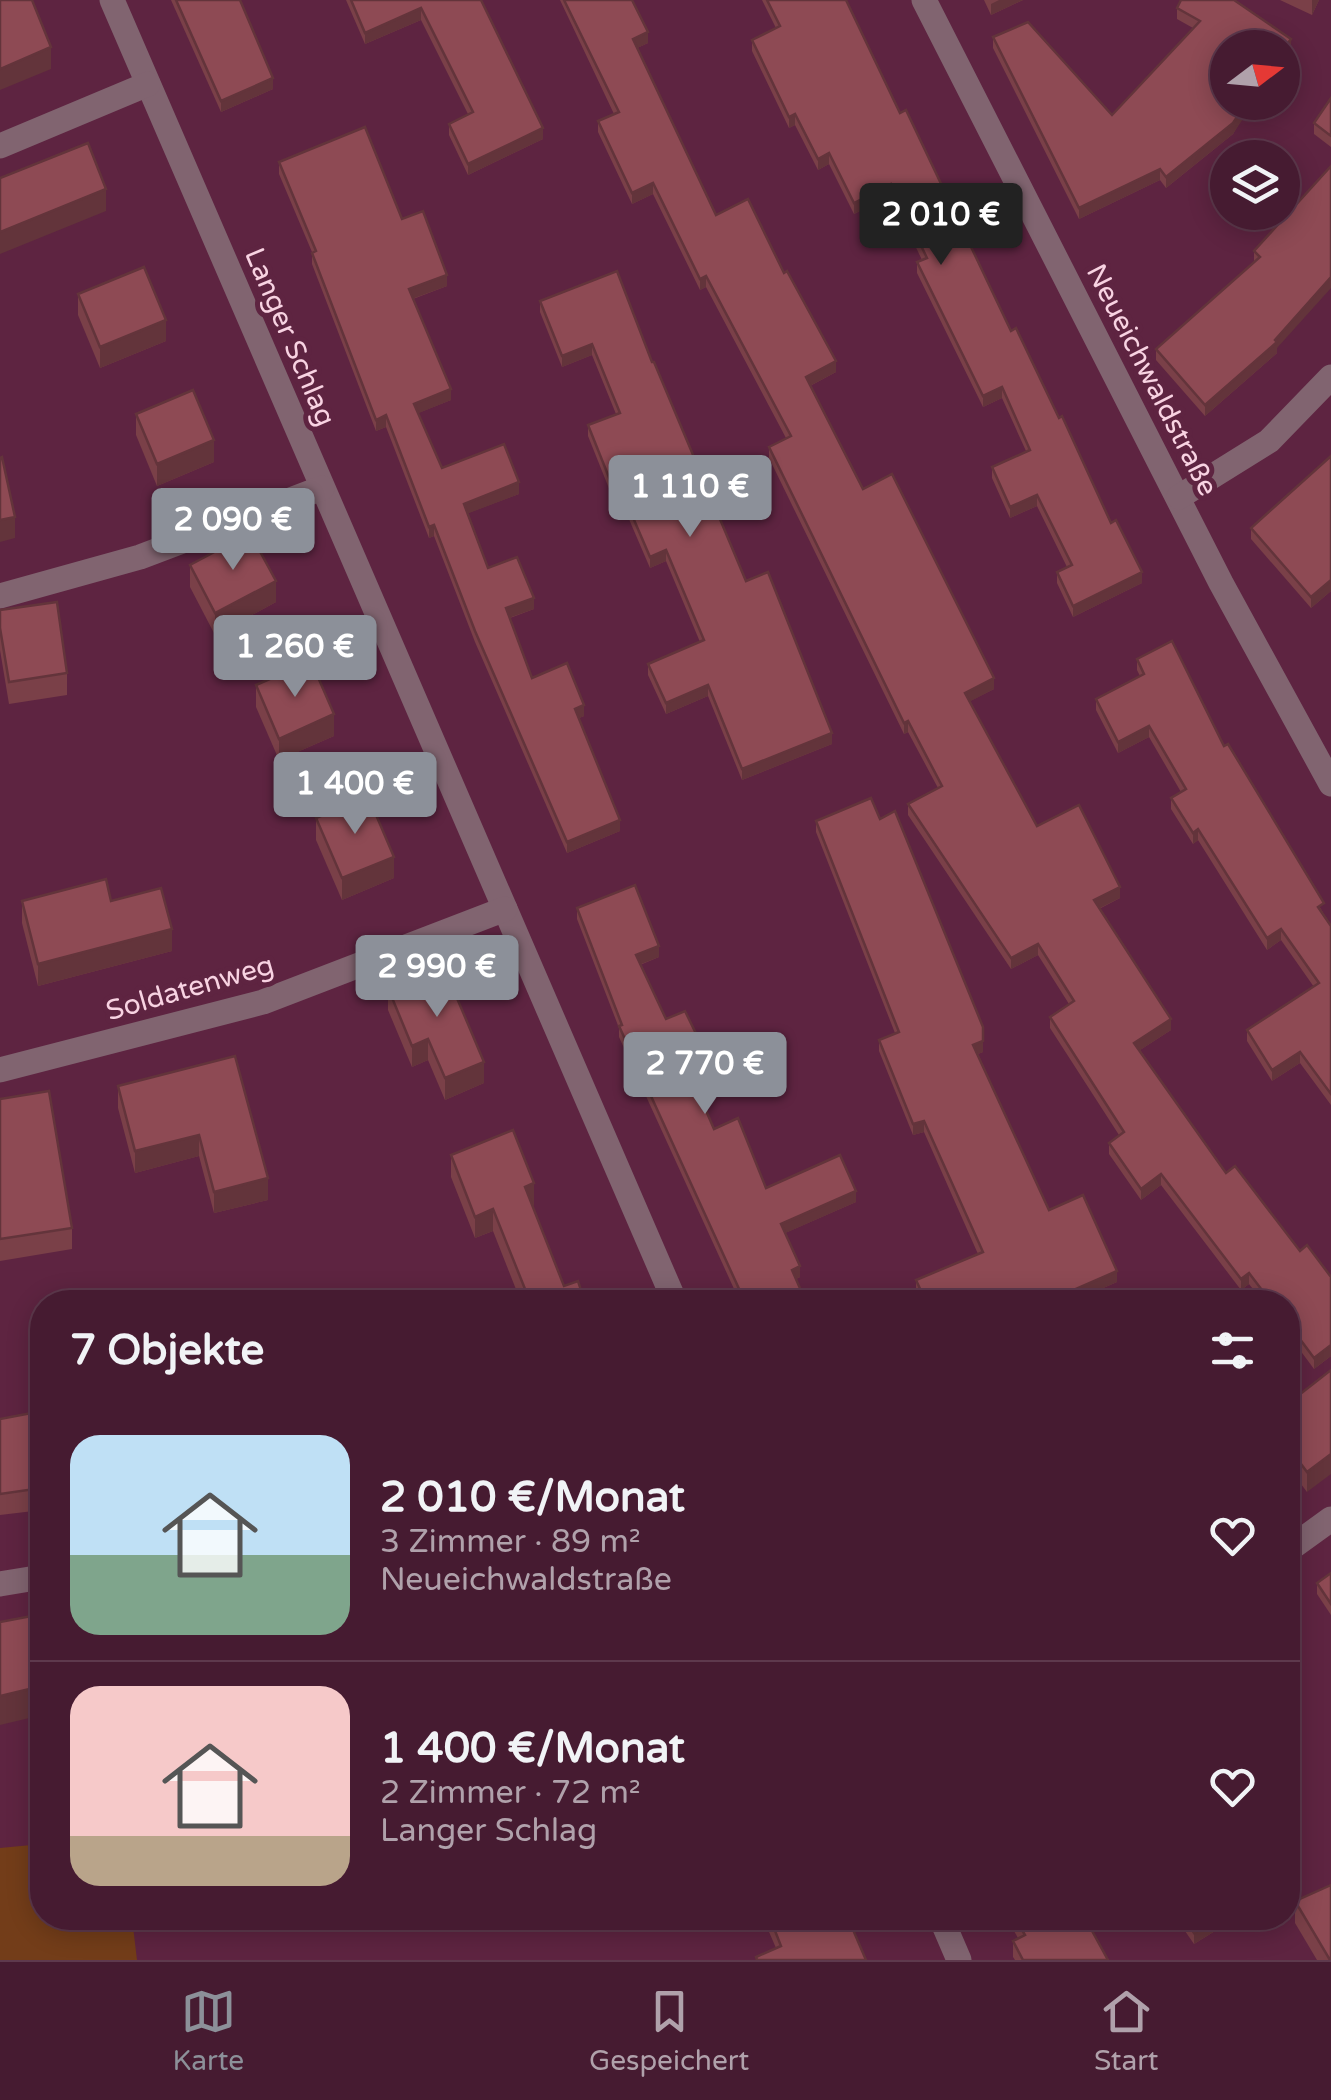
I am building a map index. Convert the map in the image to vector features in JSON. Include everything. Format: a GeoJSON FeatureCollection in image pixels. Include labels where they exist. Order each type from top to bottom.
{"type":"FeatureCollection","features":[{"type":"Feature","properties":{"kind":"street","name":"Langer Schlag"},"geometry":{"type":"LineString","coordinates":[[112,0],[670,1290]]}},
{"type":"Feature","properties":{"kind":"street","name":"Neueichwaldstraße"},"geometry":{"type":"LineString","coordinates":[[924,0],[1221,583],[1331,784]]}},
{"type":"Feature","properties":{"kind":"street"},"geometry":{"type":"LineString","coordinates":[[0,146],[148,84]]}},
{"type":"Feature","properties":{"kind":"street"},"geometry":{"type":"LineString","coordinates":[[1179,497],[1269,441],[1331,377]]}},
{"type":"Feature","properties":{"kind":"street"},"geometry":{"type":"LineString","coordinates":[[0,596],[140,558],[322,488]]}},
{"type":"Feature","properties":{"kind":"street","name":"Soldatenweg"},"geometry":{"type":"LineString","coordinates":[[0,1070],[262,1002],[505,908]]}},
{"type":"Feature","properties":{"kind":"street"},"geometry":{"type":"LineString","coordinates":[[1300,1541],[1331,1519]]}},
{"type":"Feature","properties":{"kind":"street"},"geometry":{"type":"LineString","coordinates":[[0,1584],[30,1580]]}},
{"type":"Feature","properties":{"kind":"street"},"geometry":{"type":"LineString","coordinates":[[946,1930],[959,1960]]}},
{"type":"Feature","properties":{"kind":"shaded area"},"geometry":{"type":"Polygon","coordinates":[[[30,1845],[30,1930],[133,1930],[137,1960],[0,1960],[0,1848],[30,1845]]]}},
{"type":"Feature","properties":{"kind":"building"},"geometry":{"type":"Polygon","coordinates":[[[0,0],[32,0],[51,47],[0,69],[0,0]]]}},
{"type":"Feature","properties":{"kind":"building"},"geometry":{"type":"Polygon","coordinates":[[[176,0],[240,0],[273,78],[221,101],[176,0]]]}},
{"type":"Feature","properties":{"kind":"building"},"geometry":{"type":"Polygon","coordinates":[[[351,0],[481,0],[543,128],[468,164],[449,124],[473,112],[421,8],[365,33],[351,0]]]}},
{"type":"Feature","properties":{"kind":"building"},"geometry":{"type":"Polygon","coordinates":[[[564,0],[632,0],[648,32],[633,39],[716,215],[748,199],[784,273],[787,271],[836,361],[806,377],[863,489],[892,474],[994,678],[965,693],[1037,826],[1079,805],[1120,887],[1094,900],[1171,1019],[1134,1043],[1226,1173],[1235,1166],[1300,1251],[1307,1245],[1331,1277],[1331,1345],[1314,1358],[1300,1339],[1300,1290],[1262,1290],[1249,1273],[1241,1279],[1161,1174],[1141,1189],[1109,1143],[1124,1132],[1050,1017],[1074,1001],[1038,944],[1011,958],[908,804],[942,786],[908,721],[904,723],[769,447],[791,436],[706,276],[700,279],[653,183],[632,193],[598,121],[619,112],[564,0]]]}},
{"type":"Feature","properties":{"kind":"building"},"geometry":{"type":"Polygon","coordinates":[[[767,0],[846,0],[900,113],[906,110],[1011,331],[1016,328],[1111,523],[1116,520],[1142,572],[1073,606],[1057,572],[1072,565],[1037,495],[1010,507],[992,467],[1030,450],[1002,387],[983,396],[917,262],[927,258],[891,184],[854,203],[829,153],[818,159],[795,114],[789,117],[752,40],[780,26],[767,0]]]}},
{"type":"Feature","properties":{"kind":"building"},"geometry":{"type":"Polygon","coordinates":[[[1181,0],[1234,0],[1278,30],[1210,30],[1210,120],[1235,120],[1233,123],[1166,177],[1160,169],[1079,208],[993,37],[1028,22],[1112,115],[1200,21],[1177,8],[1181,0]]]}},
{"type":"Feature","properties":{"kind":"building"},"geometry":{"type":"Polygon","coordinates":[[[1331,98],[1331,136],[1314,123],[1331,98]]]}},
{"type":"Feature","properties":{"kind":"building"},"geometry":{"type":"Polygon","coordinates":[[[365,127],[402,219],[423,211],[447,275],[409,289],[451,389],[414,404],[442,468],[504,444],[519,482],[464,504],[488,568],[517,557],[534,598],[506,608],[532,678],[567,663],[584,705],[575,709],[620,820],[567,842],[475,631],[434,525],[429,527],[386,415],[376,420],[312,253],[316,251],[279,162],[365,127]]]}},
{"type":"Feature","properties":{"kind":"building"},"geometry":{"type":"Polygon","coordinates":[[[88,143],[106,189],[0,232],[0,178],[88,143]]]}},
{"type":"Feature","properties":{"kind":"building"},"geometry":{"type":"Polygon","coordinates":[[[1331,166],[1331,277],[1277,342],[1205,405],[1156,349],[1260,257],[1254,251],[1273,230],[1300,230],[1300,200],[1331,166]]]}},
{"type":"Feature","properties":{"kind":"building"},"geometry":{"type":"Polygon","coordinates":[[[144,267],[166,320],[100,347],[78,294],[144,267]]]}},
{"type":"Feature","properties":{"kind":"building"},"geometry":{"type":"Polygon","coordinates":[[[617,271],[746,581],[768,572],[832,733],[742,769],[708,685],[666,703],[648,664],[704,640],[666,550],[650,557],[616,478],[610,480],[588,425],[620,413],[592,344],[562,356],[540,301],[617,271]]]}},
{"type":"Feature","properties":{"kind":"building"},"geometry":{"type":"Polygon","coordinates":[[[193,390],[214,440],[157,464],[136,414],[193,390]]]}},
{"type":"Feature","properties":{"kind":"building"},"geometry":{"type":"Polygon","coordinates":[[[1331,456],[1331,580],[1311,597],[1251,528],[1331,456]]]}},
{"type":"Feature","properties":{"kind":"building"},"geometry":{"type":"Polygon","coordinates":[[[0,458],[15,517],[0,520],[0,458]]]}},
{"type":"Feature","properties":{"kind":"building"},"geometry":{"type":"Polygon","coordinates":[[[250,533],[276,581],[215,613],[190,565],[250,533]]]}},
{"type":"Feature","properties":{"kind":"building"},"geometry":{"type":"Polygon","coordinates":[[[57,602],[67,673],[9,682],[0,610],[57,602]]]}},
{"type":"Feature","properties":{"kind":"building"},"geometry":{"type":"Polygon","coordinates":[[[1172,641],[1224,746],[1228,744],[1324,903],[1318,907],[1331,926],[1331,1094],[1300,1052],[1272,1070],[1247,1030],[1319,983],[1281,929],[1267,938],[1198,829],[1193,833],[1171,798],[1186,789],[1149,726],[1118,742],[1096,699],[1144,674],[1137,659],[1172,641]]]}},
{"type":"Feature","properties":{"kind":"building"},"geometry":{"type":"Polygon","coordinates":[[[311,661],[334,714],[279,739],[256,685],[311,661]]]}},
{"type":"Feature","properties":{"kind":"building"},"geometry":{"type":"Polygon","coordinates":[[[368,796],[394,857],[342,878],[316,818],[368,796]]]}},
{"type":"Feature","properties":{"kind":"building"},"geometry":{"type":"Polygon","coordinates":[[[871,798],[880,819],[895,811],[983,1027],[983,1041],[973,1045],[1049,1210],[1083,1195],[1117,1271],[1073,1290],[921,1290],[916,1280],[983,1252],[924,1121],[913,1124],[879,1040],[899,1032],[816,821],[871,798]]]}},
{"type":"Feature","properties":{"kind":"building"},"geometry":{"type":"Polygon","coordinates":[[[106,879],[111,901],[161,888],[172,929],[38,964],[22,901],[106,879]]]}},
{"type":"Feature","properties":{"kind":"building"},"geometry":{"type":"Polygon","coordinates":[[[635,885],[659,946],[636,955],[666,1019],[685,1011],[703,1048],[683,1057],[714,1129],[738,1118],[766,1188],[840,1155],[856,1191],[781,1224],[800,1266],[792,1270],[801,1290],[740,1290],[619,1026],[622,1025],[577,908],[635,885]]]}},
{"type":"Feature","properties":{"kind":"building"},"geometry":{"type":"Polygon","coordinates":[[[443,965],[484,1062],[445,1078],[428,1039],[412,1046],[388,988],[443,965]]]}},
{"type":"Feature","properties":{"kind":"building"},"geometry":{"type":"Polygon","coordinates":[[[235,1056],[268,1178],[214,1192],[199,1135],[135,1151],[118,1086],[235,1056]]]}},
{"type":"Feature","properties":{"kind":"building"},"geometry":{"type":"Polygon","coordinates":[[[49,1091],[72,1228],[0,1239],[0,1099],[49,1091]]]}},
{"type":"Feature","properties":{"kind":"building"},"geometry":{"type":"Polygon","coordinates":[[[513,1130],[534,1183],[525,1187],[564,1286],[578,1281],[581,1290],[525,1290],[493,1209],[475,1217],[451,1155],[513,1130]]]}},
{"type":"Feature","properties":{"kind":"building"},"geometry":{"type":"Polygon","coordinates":[[[1331,1370],[1331,1454],[1307,1472],[1300,1463],[1300,1394],[1331,1370]]]}},
{"type":"Feature","properties":{"kind":"building"},"geometry":{"type":"Polygon","coordinates":[[[30,1413],[30,1490],[0,1494],[0,1419],[30,1413]]]}},
{"type":"Feature","properties":{"kind":"building"},"geometry":{"type":"Polygon","coordinates":[[[1331,1573],[1331,1604],[1317,1583],[1331,1573]]]}},
{"type":"Feature","properties":{"kind":"building"},"geometry":{"type":"Polygon","coordinates":[[[30,1616],[30,1689],[0,1696],[0,1622],[30,1616]]]}},
{"type":"Feature","properties":{"kind":"building"},"geometry":{"type":"Polygon","coordinates":[[[1331,1885],[1331,1960],[1300,1909],[1300,1899],[1331,1885]]]}},
{"type":"Feature","properties":{"kind":"building"},"geometry":{"type":"Polygon","coordinates":[[[775,1930],[853,1930],[866,1960],[757,1960],[756,1957],[781,1946],[775,1930]]]}},
{"type":"Feature","properties":{"kind":"building"},"geometry":{"type":"Polygon","coordinates":[[[1022,1930],[1092,1930],[1108,1960],[1023,1960],[1013,1941],[1025,1935],[1022,1930]]]}}]}
